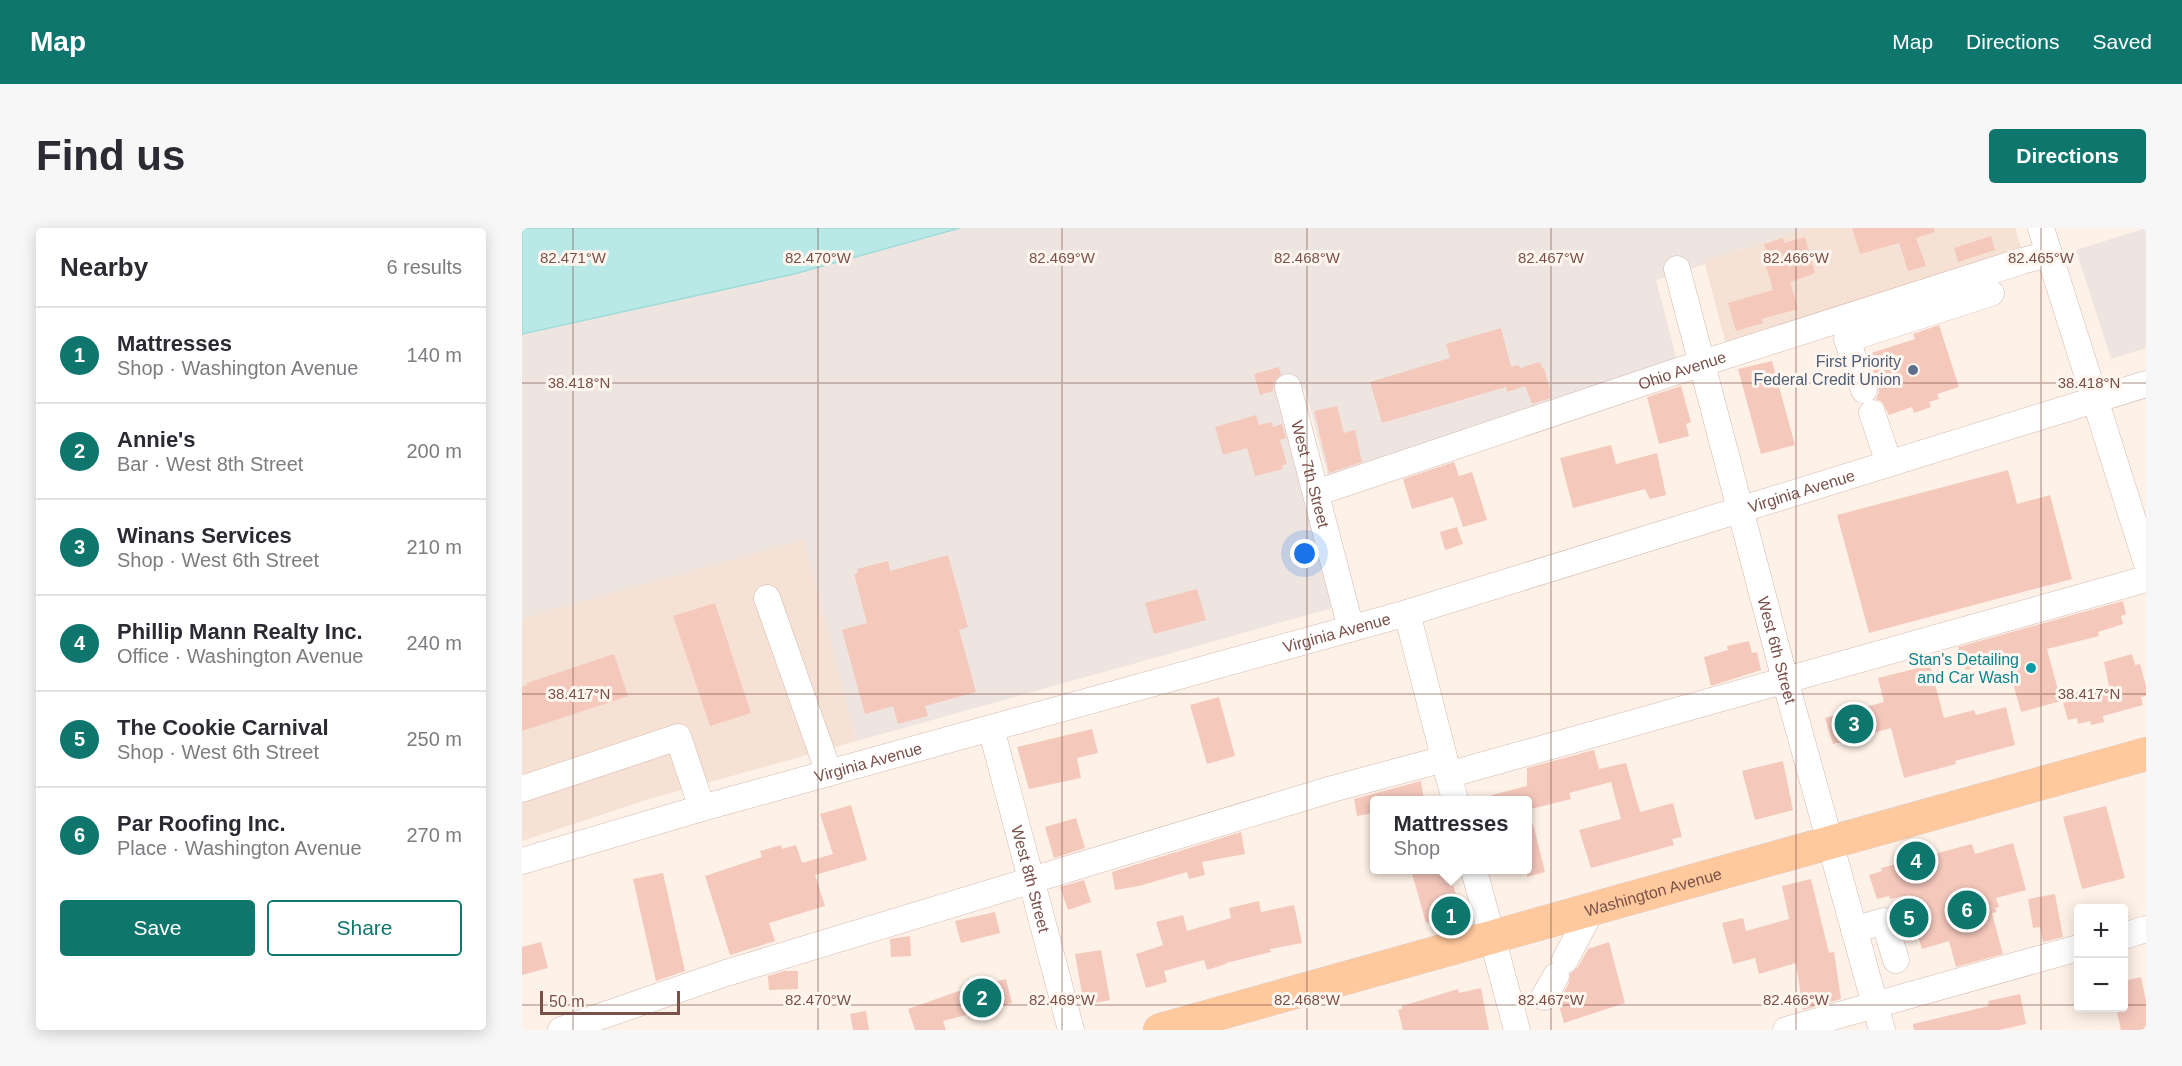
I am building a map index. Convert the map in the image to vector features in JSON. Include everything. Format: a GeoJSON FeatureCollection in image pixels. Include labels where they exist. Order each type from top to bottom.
{"type":"FeatureCollection","features":[{"type":"Feature","properties":{"kind":"main road","name":"Washington Avenue"},"geometry":{"type":"LineString","coordinates":[[1160,1030],[2146,754]]}},
{"type":"Feature","properties":{"kind":"street"},"geometry":{"type":"LineString","coordinates":[[2041,228],[2146,561]]}},
{"type":"Feature","properties":{"kind":"street","name":"Ohio Avenue"},"geometry":{"type":"LineString","coordinates":[[1316,493],[1703,363],[2049,254]]}},
{"type":"Feature","properties":{"kind":"street","name":"West 6th Street"},"geometry":{"type":"LineString","coordinates":[[1677,269],[1785,680],[1881,1030]]}},
{"type":"Feature","properties":{"kind":"street"},"geometry":{"type":"LineString","coordinates":[[1889,463],[1847,339],[1991,293]]}},
{"type":"Feature","properties":{"kind":"street","name":"Virginia Avenue"},"geometry":{"type":"LineString","coordinates":[[522,861],[702,808],[1407,613],[2146,384]]}},
{"type":"Feature","properties":{"kind":"street","name":"West 7th Street"},"geometry":{"type":"LineString","coordinates":[[1288,387],[1351,629]]}},
{"type":"Feature","properties":{"kind":"street"},"geometry":{"type":"LineString","coordinates":[[561,1030],[726,974],[1332,789],[1446,767],[1785,680],[2146,579]]}},
{"type":"Feature","properties":{"kind":"street"},"geometry":{"type":"LineString","coordinates":[[767,598],[829,773]]}},
{"type":"Feature","properties":{"kind":"street"},"geometry":{"type":"LineString","coordinates":[[1407,613],[1454,796]]}},
{"type":"Feature","properties":{"kind":"street","name":"West 8th Street"},"geometry":{"type":"LineString","coordinates":[[991,729],[1071,1030]]}},
{"type":"Feature","properties":{"kind":"street"},"geometry":{"type":"LineString","coordinates":[[522,789],[678,736],[702,808]]}},
{"type":"Feature","properties":{"kind":"street"},"geometry":{"type":"LineString","coordinates":[[1475,874],[1517,1030]]}},
{"type":"Feature","properties":{"kind":"street"},"geometry":{"type":"LineString","coordinates":[[1555,978],[1592,909]]}},
{"type":"Feature","properties":{"kind":"street"},"geometry":{"type":"LineString","coordinates":[[1854,930],[1882,913],[1896,960]]}},
{"type":"Feature","properties":{"kind":"street"},"geometry":{"type":"LineString","coordinates":[[2128,935],[2146,929]]}},
{"type":"Feature","properties":{"kind":"street"},"geometry":{"type":"LineString","coordinates":[[1786,1030],[2074,949]]}},
{"type":"Feature","properties":{"kind":"shaded area"},"geometry":{"type":"Polygon","coordinates":[[[960,228],[1808,228],[1704,261],[1705,264],[1656,280],[1678,364],[1328,476],[1305,389],[1281,397],[1336,607],[857,741],[804,540],[522,618],[522,334],[794,274],[960,228]]]}},
{"type":"Feature","properties":{"kind":"shaded area"},"geometry":{"type":"Polygon","coordinates":[[[1808,228],[2015,228],[2023,253],[1727,348],[1704,261],[1808,228]]]}},
{"type":"Feature","properties":{"kind":"shaded area"},"geometry":{"type":"Polygon","coordinates":[[[2146,228],[2146,348],[2111,359],[2076,250],[2146,228]]]}},
{"type":"Feature","properties":{"kind":"shaded area"},"geometry":{"type":"Polygon","coordinates":[[[804,539],[857,741],[646,800],[522,841],[522,618],[804,539]]]}},
{"type":"Feature","properties":{"kind":"water"},"geometry":{"type":"Polygon","coordinates":[[[522,228],[960,228],[794,274],[522,334],[522,228]]]}},
{"type":"Feature","properties":{"kind":"building"},"geometry":{"type":"Polygon","coordinates":[[[1852,228],[1934,228],[1935,232],[1916,238],[1926,266],[1908,271],[1899,243],[1860,254],[1852,228]]]}},
{"type":"Feature","properties":{"kind":"building"},"geometry":{"type":"Polygon","coordinates":[[[1991,236],[1995,250],[1958,262],[1954,248],[1991,236]]]}},
{"type":"Feature","properties":{"kind":"building"},"geometry":{"type":"Polygon","coordinates":[[[1805,237],[1815,273],[1790,282],[1798,309],[1761,319],[1763,323],[1736,331],[1728,303],[1773,290],[1762,252],[1766,251],[1764,244],[1783,238],[1784,243],[1805,237]]]}},
{"type":"Feature","properties":{"kind":"building","name":"First Priority Federal Credit Union"},"geometry":{"type":"Polygon","coordinates":[[[1939,325],[1959,387],[1937,394],[1939,399],[1929,402],[1931,407],[1914,413],[1912,407],[1889,415],[1882,402],[1876,399],[1879,392],[1878,386],[1868,354],[1915,339],[1913,334],[1939,325]]]}},
{"type":"Feature","properties":{"kind":"building"},"geometry":{"type":"Polygon","coordinates":[[[1501,328],[1511,367],[1519,365],[1520,368],[1540,362],[1544,368],[1551,398],[1532,404],[1525,386],[1507,392],[1506,387],[1382,423],[1370,382],[1450,358],[1446,344],[1501,328]]]}},
{"type":"Feature","properties":{"kind":"building"},"geometry":{"type":"Polygon","coordinates":[[[1772,361],[1795,445],[1761,454],[1738,369],[1772,361]]]}},
{"type":"Feature","properties":{"kind":"building"},"geometry":{"type":"Polygon","coordinates":[[[1279,367],[1281,374],[1274,382],[1273,391],[1260,395],[1254,374],[1279,367]]]}},
{"type":"Feature","properties":{"kind":"building"},"geometry":{"type":"Polygon","coordinates":[[[1681,386],[1691,422],[1686,424],[1689,436],[1659,444],[1647,397],[1681,386]]]}},
{"type":"Feature","properties":{"kind":"building"},"geometry":{"type":"Polygon","coordinates":[[[1337,406],[1344,433],[1355,430],[1362,462],[1329,473],[1314,411],[1337,406]]]}},
{"type":"Feature","properties":{"kind":"building"},"geometry":{"type":"Polygon","coordinates":[[[1256,415],[1259,425],[1272,422],[1273,427],[1282,424],[1286,438],[1280,440],[1287,464],[1282,465],[1283,469],[1255,476],[1247,448],[1223,455],[1215,427],[1256,415]]]}},
{"type":"Feature","properties":{"kind":"building"},"geometry":{"type":"Polygon","coordinates":[[[1611,445],[1616,464],[1657,453],[1666,495],[1650,499],[1645,489],[1573,508],[1560,458],[1611,445]]]}},
{"type":"Feature","properties":{"kind":"building"},"geometry":{"type":"Polygon","coordinates":[[[1454,462],[1459,476],[1472,472],[1487,520],[1463,527],[1453,497],[1412,509],[1403,479],[1454,462]]]}},
{"type":"Feature","properties":{"kind":"building"},"geometry":{"type":"Polygon","coordinates":[[[2008,470],[2017,504],[2050,495],[2072,579],[1869,633],[1837,515],[2008,470]]]}},
{"type":"Feature","properties":{"kind":"building"},"geometry":{"type":"Polygon","coordinates":[[[1457,527],[1463,544],[1445,550],[1440,532],[1457,527]]]}},
{"type":"Feature","properties":{"kind":"building"},"geometry":{"type":"Polygon","coordinates":[[[948,555],[968,627],[959,630],[976,692],[925,706],[928,716],[898,724],[893,706],[865,714],[842,630],[867,623],[854,574],[858,573],[857,569],[888,561],[890,571],[948,555]]]}},
{"type":"Feature","properties":{"kind":"building"},"geometry":{"type":"Polygon","coordinates":[[[1197,589],[1206,620],[1154,634],[1145,603],[1197,589]]]}},
{"type":"Feature","properties":{"kind":"building"},"geometry":{"type":"Polygon","coordinates":[[[2123,601],[2126,614],[2121,616],[2123,624],[2098,632],[2099,636],[2047,649],[2061,701],[2021,712],[2006,658],[1966,670],[1958,647],[2123,601]]]}},
{"type":"Feature","properties":{"kind":"building"},"geometry":{"type":"Polygon","coordinates":[[[715,603],[751,713],[710,726],[673,616],[715,603]]]}},
{"type":"Feature","properties":{"kind":"building"},"geometry":{"type":"Polygon","coordinates":[[[1749,641],[1752,653],[1757,652],[1761,670],[1711,686],[1704,657],[1728,650],[1727,646],[1749,641]]]}},
{"type":"Feature","properties":{"kind":"building"},"geometry":{"type":"Polygon","coordinates":[[[614,654],[628,696],[522,731],[522,687],[527,683],[614,654]]]}},
{"type":"Feature","properties":{"kind":"building"},"geometry":{"type":"Polygon","coordinates":[[[2132,654],[2135,665],[2140,664],[2146,686],[2146,696],[2141,697],[2143,705],[2103,716],[2104,722],[2091,725],[2090,721],[2078,724],[2077,718],[2068,720],[2063,703],[2110,691],[2104,662],[2132,654]]]}},
{"type":"Feature","properties":{"kind":"building"},"geometry":{"type":"Polygon","coordinates":[[[1930,665],[1944,718],[1974,710],[1976,715],[2006,707],[2015,745],[1904,778],[1891,728],[1833,744],[1825,718],[1884,702],[1878,678],[1930,665]]]}},
{"type":"Feature","properties":{"kind":"building"},"geometry":{"type":"Polygon","coordinates":[[[1219,697],[1235,756],[1207,764],[1190,705],[1219,697]]]}},
{"type":"Feature","properties":{"kind":"building"},"geometry":{"type":"Polygon","coordinates":[[[1092,729],[1098,753],[1077,758],[1081,778],[1029,789],[1017,747],[1092,729]]]}},
{"type":"Feature","properties":{"kind":"building"},"geometry":{"type":"Polygon","coordinates":[[[1594,750],[1599,769],[1626,763],[1640,812],[1673,803],[1682,837],[1672,839],[1674,845],[1591,868],[1579,830],[1621,819],[1611,782],[1569,793],[1571,799],[1532,809],[1532,796],[1492,796],[1527,786],[1527,768],[1594,750]]]}},
{"type":"Feature","properties":{"kind":"building"},"geometry":{"type":"Polygon","coordinates":[[[1783,761],[1793,810],[1755,820],[1742,771],[1783,761]]]}},
{"type":"Feature","properties":{"kind":"building"},"geometry":{"type":"Polygon","coordinates":[[[1421,781],[1423,796],[1370,796],[1370,814],[1357,816],[1354,799],[1421,781]]]}},
{"type":"Feature","properties":{"kind":"building"},"geometry":{"type":"Polygon","coordinates":[[[851,805],[867,860],[815,875],[825,906],[769,923],[775,941],[730,955],[705,876],[762,857],[760,851],[781,845],[782,849],[796,845],[802,863],[833,854],[820,814],[851,805]]]}},
{"type":"Feature","properties":{"kind":"building"},"geometry":{"type":"Polygon","coordinates":[[[2106,806],[2125,878],[2082,889],[2063,817],[2106,806]]]}},
{"type":"Feature","properties":{"kind":"building"},"geometry":{"type":"Polygon","coordinates":[[[1076,818],[1085,848],[1054,858],[1045,827],[1076,818]]]}},
{"type":"Feature","properties":{"kind":"building"},"geometry":{"type":"Polygon","coordinates":[[[1532,824],[1545,872],[1527,877],[1527,874],[1532,874],[1532,824]]]}},
{"type":"Feature","properties":{"kind":"building"},"geometry":{"type":"Polygon","coordinates":[[[1241,832],[1245,854],[1202,862],[1205,875],[1189,879],[1187,872],[1139,886],[1115,890],[1112,872],[1241,832]]]}},
{"type":"Feature","properties":{"kind":"building"},"geometry":{"type":"Polygon","coordinates":[[[2013,843],[2026,890],[1996,898],[1999,907],[1995,908],[1997,912],[1992,913],[2003,954],[1956,967],[1949,941],[1922,949],[1914,923],[1911,924],[1903,896],[1877,899],[1869,875],[1882,871],[1881,868],[1972,844],[1975,854],[2013,843]]]}},
{"type":"Feature","properties":{"kind":"building"},"geometry":{"type":"Polygon","coordinates":[[[663,873],[685,971],[656,981],[633,879],[663,873]]]}},
{"type":"Feature","properties":{"kind":"building"},"geometry":{"type":"Polygon","coordinates":[[[1412,874],[1450,874],[1461,913],[1426,923],[1412,874]]]}},
{"type":"Feature","properties":{"kind":"building"},"geometry":{"type":"Polygon","coordinates":[[[1811,879],[1829,953],[1834,952],[1841,999],[1803,1010],[1796,963],[1759,974],[1755,958],[1733,964],[1722,923],[1743,918],[1746,931],[1789,919],[1782,886],[1811,879]]]}},
{"type":"Feature","properties":{"kind":"building"},"geometry":{"type":"Polygon","coordinates":[[[1084,880],[1091,902],[1068,910],[1060,887],[1084,880]]]}},
{"type":"Feature","properties":{"kind":"building"},"geometry":{"type":"Polygon","coordinates":[[[2055,894],[2063,937],[2043,942],[2040,927],[2033,928],[2028,899],[2055,894]]]}},
{"type":"Feature","properties":{"kind":"building"},"geometry":{"type":"Polygon","coordinates":[[[1259,901],[1261,912],[1294,905],[1302,943],[1270,949],[1271,952],[1207,970],[1204,960],[1164,971],[1167,982],[1146,988],[1136,954],[1163,945],[1156,922],[1183,915],[1187,931],[1231,918],[1229,908],[1259,901]]]}},
{"type":"Feature","properties":{"kind":"building"},"geometry":{"type":"Polygon","coordinates":[[[995,912],[1000,933],[961,943],[955,921],[995,912]]]}},
{"type":"Feature","properties":{"kind":"building"},"geometry":{"type":"Polygon","coordinates":[[[910,936],[911,956],[891,957],[890,939],[910,936]]]}},
{"type":"Feature","properties":{"kind":"building"},"geometry":{"type":"Polygon","coordinates":[[[541,942],[548,968],[522,975],[522,947],[541,942]]]}},
{"type":"Feature","properties":{"kind":"building"},"geometry":{"type":"Polygon","coordinates":[[[1609,942],[1625,1003],[1564,1023],[1558,1002],[1569,983],[1570,974],[1578,967],[1588,949],[1609,942]]]}},
{"type":"Feature","properties":{"kind":"building"},"geometry":{"type":"Polygon","coordinates":[[[1101,950],[1110,1000],[1084,1005],[1075,954],[1101,950]]]}},
{"type":"Feature","properties":{"kind":"building"},"geometry":{"type":"Polygon","coordinates":[[[784,971],[798,971],[798,989],[769,990],[768,976],[784,971]]]}},
{"type":"Feature","properties":{"kind":"building"},"geometry":{"type":"Polygon","coordinates":[[[2141,977],[2146,1001],[2146,1030],[2121,1030],[2117,1012],[2128,1012],[2128,980],[2141,977]]]}},
{"type":"Feature","properties":{"kind":"building"},"geometry":{"type":"Polygon","coordinates":[[[1006,979],[1012,1003],[943,1021],[946,1030],[915,1030],[908,1009],[959,991],[1006,979]]]}},
{"type":"Feature","properties":{"kind":"building"},"geometry":{"type":"Polygon","coordinates":[[[1481,988],[1489,1030],[1403,1030],[1398,1010],[1402,1009],[1402,1006],[1458,989],[1459,993],[1481,988]]]}},
{"type":"Feature","properties":{"kind":"building"},"geometry":{"type":"Polygon","coordinates":[[[2020,994],[2026,1024],[1999,1030],[1914,1030],[1913,1024],[1989,1006],[1988,1001],[2020,994]]]}},
{"type":"Feature","properties":{"kind":"building"},"geometry":{"type":"Polygon","coordinates":[[[866,1011],[869,1030],[853,1030],[850,1014],[866,1011]]]}},
{"type":"Feature","properties":{"kind":"place","name":"First Priority Federal Credit Union"},"geometry":{"type":"Point","coordinates":[1913,370]}},
{"type":"Feature","properties":{"kind":"place","name":"Stan's Detailing and Car Wash"},"geometry":{"type":"Point","coordinates":[2031,668]}},
{"type":"Feature","properties":{"kind":"place","name":"Winans Services"},"geometry":{"type":"Point","coordinates":[1854,724]}},
{"type":"Feature","properties":{"kind":"place","name":"Phillip Mann Realty Inc."},"geometry":{"type":"Point","coordinates":[1916,861]}},
{"type":"Feature","properties":{"kind":"place","name":"Par Roofing Inc."},"geometry":{"type":"Point","coordinates":[1967,910]}},
{"type":"Feature","properties":{"kind":"place","name":"Mattresses"},"geometry":{"type":"Point","coordinates":[1451,916]}},
{"type":"Feature","properties":{"kind":"place","name":"The Cookie Carnival"},"geometry":{"type":"Point","coordinates":[1909,918]}},
{"type":"Feature","properties":{"kind":"place","name":"Annie's"},"geometry":{"type":"Point","coordinates":[982,998]}}]}
